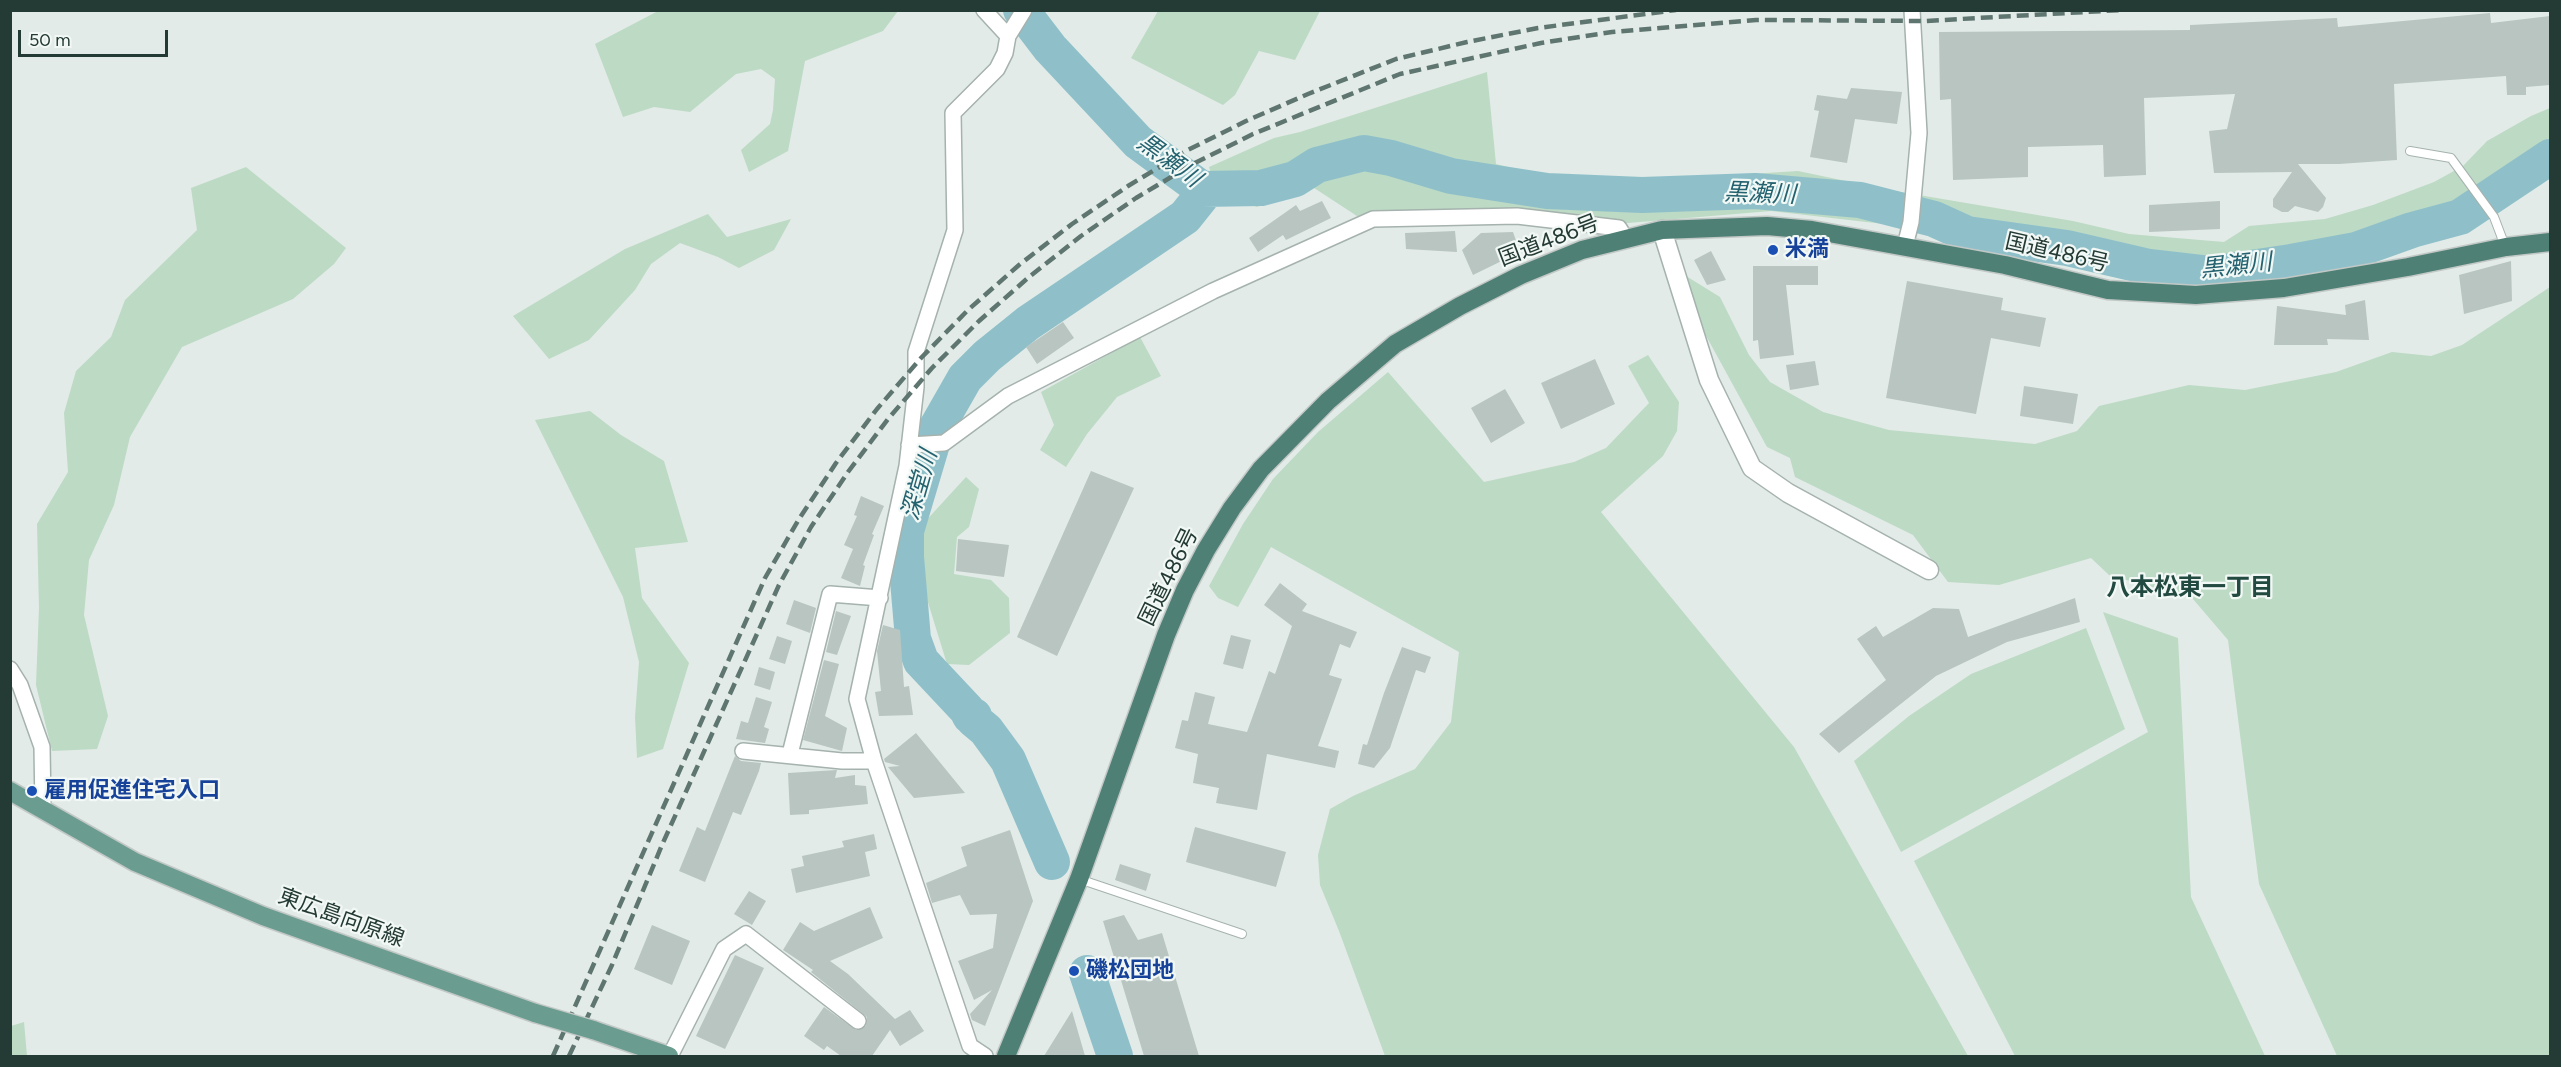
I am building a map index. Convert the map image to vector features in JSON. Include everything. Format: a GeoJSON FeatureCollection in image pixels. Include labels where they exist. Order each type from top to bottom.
{"type":"FeatureCollection","features":[{"type":"Feature","properties":{"kind":"highway","name":"国道486号"},"geometry":{"type":"LineString","coordinates":[[1006,1056],[1079,879],[1166,635],[1185,590],[1232,508],[1261,469],[1328,401],[1395,344],[1460,306],[1521,274],[1582,250],[1662,230],[1767,226],[1812,230],[2006,265],[2108,290],[2196,295],[2284,288],[2408,267],[2506,247],[2550,242]]}},
{"type":"Feature","properties":{"kind":"main road","name":"東広島向原線"},"geometry":{"type":"LineString","coordinates":[[10,791],[135,862],[263,916],[535,1013],[670,1056]]}},
{"type":"Feature","properties":{"kind":"street"},"geometry":{"type":"LineString","coordinates":[[984,10],[1010,31]]}},
{"type":"Feature","properties":{"kind":"street"},"geometry":{"type":"LineString","coordinates":[[985,1056],[970,1046],[874,761],[857,699],[916,444],[916,352],[955,230],[953,113],[997,69],[1005,53],[1010,31],[1024,10]]}},
{"type":"Feature","properties":{"kind":"street"},"geometry":{"type":"LineString","coordinates":[[1905,246],[1914,196],[1918,133],[1912,10]]}},
{"type":"Feature","properties":{"kind":"street"},"geometry":{"type":"LineString","coordinates":[[916,444],[944,443],[1008,396],[1212,291],[1373,219],[1517,216],[1619,228],[1625,238]]}},
{"type":"Feature","properties":{"kind":"street"},"geometry":{"type":"LineString","coordinates":[[1662,230],[1709,380],[1752,468],[1788,493],[1929,570]]}},
{"type":"Feature","properties":{"kind":"street"},"geometry":{"type":"LineString","coordinates":[[790,754],[830,594],[880,598]]}},
{"type":"Feature","properties":{"kind":"street"},"geometry":{"type":"LineString","coordinates":[[10,669],[20,685],[42,747],[44,809]]}},
{"type":"Feature","properties":{"kind":"street"},"geometry":{"type":"LineString","coordinates":[[743,751],[842,761],[874,761]]}},
{"type":"Feature","properties":{"kind":"street"},"geometry":{"type":"LineString","coordinates":[[670,1056],[724,949],[746,934],[858,1021]]}},
{"type":"Feature","properties":{"kind":"lane"},"geometry":{"type":"LineString","coordinates":[[2410,151],[2451,158],[2494,218],[2506,247]]}},
{"type":"Feature","properties":{"kind":"lane"},"geometry":{"type":"LineString","coordinates":[[1079,879],[1242,934]]}},
{"type":"Feature","properties":{"kind":"green space"},"geometry":{"type":"Polygon","coordinates":[[[660,10],[898,11],[883,31],[805,61],[788,151],[749,172],[741,150],[770,124],[773,110],[775,79],[761,69],[736,74],[690,112],[654,107],[623,117],[595,44],[660,10]]]}},
{"type":"Feature","properties":{"kind":"green space"},"geometry":{"type":"Polygon","coordinates":[[[1158,11],[1320,11],[1295,60],[1259,51],[1235,95],[1223,105],[1131,58],[1158,11]]]}},
{"type":"Feature","properties":{"kind":"green space"},"geometry":{"type":"Polygon","coordinates":[[[1487,72],[1496,164],[1564,181],[1654,180],[1798,171],[1889,190],[2073,221],[2129,234],[2224,242],[2249,226],[2325,219],[2373,205],[2434,182],[2463,166],[2487,141],[2550,108],[2550,168],[2513,194],[2473,227],[2298,267],[2204,278],[2087,266],[1927,229],[1771,211],[1616,224],[1518,208],[1408,210],[1357,216],[1308,184],[1257,207],[1217,192],[1209,167],[1274,138],[1300,132],[1487,72]]]}},
{"type":"Feature","properties":{"kind":"green space"},"geometry":{"type":"Polygon","coordinates":[[[246,167],[346,248],[334,264],[293,299],[182,347],[130,437],[114,505],[89,560],[84,615],[108,716],[97,749],[52,751],[36,685],[39,608],[37,524],[68,472],[64,413],[76,371],[111,337],[125,300],[197,230],[191,188],[246,167]]]}},
{"type":"Feature","properties":{"kind":"green space"},"geometry":{"type":"Polygon","coordinates":[[[708,214],[727,237],[791,219],[774,250],[739,268],[718,257],[680,243],[651,264],[635,290],[589,340],[549,359],[513,316],[625,249],[708,214]]]}},
{"type":"Feature","properties":{"kind":"green space"},"geometry":{"type":"Polygon","coordinates":[[[1686,276],[1720,297],[1749,355],[1770,382],[1823,412],[1889,430],[2035,444],[2077,431],[2099,406],[2189,385],[2245,390],[2336,372],[2392,352],[2431,356],[2462,345],[2550,287],[2550,1056],[2337,1056],[2259,884],[2228,640],[2193,599],[2109,575],[2091,558],[1999,585],[1948,582],[1913,535],[1795,477],[1790,458],[1767,447],[1693,312],[1686,276]]]}},
{"type":"Feature","properties":{"kind":"green space"},"geometry":{"type":"Polygon","coordinates":[[[1140,337],[1161,376],[1117,397],[1087,434],[1066,467],[1040,450],[1054,425],[1041,392],[1140,337]]]}},
{"type":"Feature","properties":{"kind":"green space"},"geometry":{"type":"Polygon","coordinates":[[[1648,355],[1679,402],[1677,431],[1663,456],[1601,512],[1794,747],[1968,1056],[1385,1056],[1320,885],[1318,855],[1330,809],[1353,796],[1415,769],[1451,722],[1459,652],[1271,547],[1238,607],[1218,598],[1209,586],[1243,524],[1273,479],[1318,432],[1388,372],[1484,482],[1574,462],[1606,448],[1649,403],[1628,366],[1648,355]]]}},
{"type":"Feature","properties":{"kind":"green space"},"geometry":{"type":"Polygon","coordinates":[[[590,411],[621,435],[664,461],[688,542],[635,548],[642,598],[689,663],[663,749],[637,758],[635,717],[639,662],[623,597],[535,420],[590,411]]]}},
{"type":"Feature","properties":{"kind":"green space"},"geometry":{"type":"Polygon","coordinates":[[[966,477],[979,489],[969,527],[957,537],[954,574],[991,580],[1009,598],[1010,633],[969,665],[947,664],[914,557],[922,525],[966,477]]]}},
{"type":"Feature","properties":{"kind":"green space"},"geometry":{"type":"Polygon","coordinates":[[[2103,612],[2178,638],[2191,897],[2265,1056],[2015,1056],[1914,861],[2148,732],[2103,612]]]}},
{"type":"Feature","properties":{"kind":"green space"},"geometry":{"type":"Polygon","coordinates":[[[2086,628],[2125,729],[1901,852],[1854,761],[1909,716],[1971,674],[2086,628]]]}},
{"type":"Feature","properties":{"kind":"green space"},"geometry":{"type":"Polygon","coordinates":[[[24,1022],[27,1056],[11,1056],[11,1026],[24,1022]]]}},
{"type":"Feature","properties":{"kind":"building"},"geometry":{"type":"Polygon","coordinates":[[[2490,13],[2491,23],[2550,16],[2550,85],[2526,87],[2526,95],[2507,95],[2506,76],[2394,84],[2397,160],[2298,164],[2326,198],[2323,207],[2318,212],[2295,206],[2288,212],[2282,212],[2273,207],[2273,199],[2292,172],[2214,173],[2209,131],[2227,129],[2235,94],[2144,98],[2146,175],[2104,177],[2103,145],[2028,147],[2028,177],[1953,180],[1951,99],[1940,100],[1939,32],[2190,30],[2190,25],[2337,18],[2338,27],[2490,13]]]}},
{"type":"Feature","properties":{"kind":"building"},"geometry":{"type":"Polygon","coordinates":[[[1851,88],[1902,92],[1897,124],[1855,119],[1847,163],[1810,157],[1819,111],[1814,110],[1817,95],[1847,99],[1851,88]]]}},
{"type":"Feature","properties":{"kind":"building"},"geometry":{"type":"Polygon","coordinates":[[[1322,201],[1331,218],[1286,240],[1283,235],[1258,252],[1249,238],[1296,205],[1300,211],[1322,201]]]}},
{"type":"Feature","properties":{"kind":"building"},"geometry":{"type":"Polygon","coordinates":[[[2220,201],[2220,229],[2149,232],[2149,205],[2220,201]]]}},
{"type":"Feature","properties":{"kind":"building"},"geometry":{"type":"Polygon","coordinates":[[[1455,231],[1457,252],[1406,249],[1405,233],[1455,231]]]}},
{"type":"Feature","properties":{"kind":"building"},"geometry":{"type":"Polygon","coordinates":[[[1513,232],[1520,252],[1473,275],[1462,250],[1481,233],[1513,232]]]}},
{"type":"Feature","properties":{"kind":"building"},"geometry":{"type":"Polygon","coordinates":[[[1711,251],[1726,280],[1707,285],[1694,260],[1711,251]]]}},
{"type":"Feature","properties":{"kind":"building"},"geometry":{"type":"Polygon","coordinates":[[[2511,261],[2512,301],[2464,314],[2459,275],[2511,261]]]}},
{"type":"Feature","properties":{"kind":"building"},"geometry":{"type":"Polygon","coordinates":[[[1753,266],[1818,266],[1818,285],[1786,285],[1794,355],[1760,359],[1758,340],[1753,341],[1753,266]]]}},
{"type":"Feature","properties":{"kind":"building"},"geometry":{"type":"Polygon","coordinates":[[[1907,281],[2003,298],[2001,310],[2046,318],[2040,347],[1991,338],[1976,414],[1886,398],[1907,281]]]}},
{"type":"Feature","properties":{"kind":"building"},"geometry":{"type":"Polygon","coordinates":[[[2365,300],[2369,340],[2327,339],[2328,345],[2274,345],[2277,306],[2346,315],[2345,305],[2365,300]]]}},
{"type":"Feature","properties":{"kind":"building"},"geometry":{"type":"Polygon","coordinates":[[[1063,322],[1074,338],[1037,364],[1026,347],[1063,322]]]}},
{"type":"Feature","properties":{"kind":"building"},"geometry":{"type":"Polygon","coordinates":[[[1595,359],[1615,404],[1561,429],[1541,383],[1595,359]]]}},
{"type":"Feature","properties":{"kind":"building"},"geometry":{"type":"Polygon","coordinates":[[[1815,361],[1819,385],[1790,390],[1786,365],[1815,361]]]}},
{"type":"Feature","properties":{"kind":"building"},"geometry":{"type":"Polygon","coordinates":[[[2024,386],[2078,394],[2073,424],[2020,416],[2024,386]]]}},
{"type":"Feature","properties":{"kind":"building"},"geometry":{"type":"Polygon","coordinates":[[[1505,389],[1525,423],[1491,443],[1471,408],[1505,389]]]}},
{"type":"Feature","properties":{"kind":"building"},"geometry":{"type":"Polygon","coordinates":[[[1091,471],[1134,488],[1057,656],[1017,637],[1091,471]]]}},
{"type":"Feature","properties":{"kind":"building"},"geometry":{"type":"Polygon","coordinates":[[[861,496],[884,506],[872,534],[874,535],[863,565],[865,566],[860,586],[841,578],[853,549],[844,545],[857,516],[854,515],[861,496]]]}},
{"type":"Feature","properties":{"kind":"building"},"geometry":{"type":"Polygon","coordinates":[[[958,539],[1009,545],[1004,577],[956,571],[958,539]]]}},
{"type":"Feature","properties":{"kind":"building"},"geometry":{"type":"Polygon","coordinates":[[[1280,583],[1307,604],[1302,611],[1357,632],[1350,648],[1340,644],[1329,675],[1342,679],[1318,746],[1339,751],[1335,768],[1267,754],[1257,810],[1216,803],[1219,788],[1193,783],[1198,754],[1175,748],[1182,720],[1188,721],[1195,692],[1215,697],[1208,724],[1247,732],[1269,671],[1275,674],[1292,626],[1264,605],[1280,583]]]}},
{"type":"Feature","properties":{"kind":"building"},"geometry":{"type":"Polygon","coordinates":[[[2075,598],[2080,622],[2007,642],[1936,676],[1839,753],[1819,734],[1886,680],[1857,639],[1876,626],[1883,637],[1933,608],[1959,609],[1968,637],[2075,598]]]}},
{"type":"Feature","properties":{"kind":"building"},"geometry":{"type":"Polygon","coordinates":[[[794,600],[816,608],[810,633],[786,624],[794,600]]]}},
{"type":"Feature","properties":{"kind":"building"},"geometry":{"type":"Polygon","coordinates":[[[836,611],[851,616],[837,655],[826,652],[836,611]]]}},
{"type":"Feature","properties":{"kind":"building"},"geometry":{"type":"Polygon","coordinates":[[[883,625],[900,630],[904,687],[909,686],[913,715],[879,716],[875,692],[881,691],[877,651],[883,625]]]}},
{"type":"Feature","properties":{"kind":"building"},"geometry":{"type":"Polygon","coordinates":[[[1231,635],[1251,640],[1243,669],[1223,664],[1231,635]]]}},
{"type":"Feature","properties":{"kind":"building"},"geometry":{"type":"Polygon","coordinates":[[[777,636],[792,641],[785,664],[769,659],[777,636]]]}},
{"type":"Feature","properties":{"kind":"building"},"geometry":{"type":"Polygon","coordinates":[[[1402,647],[1431,657],[1425,673],[1416,670],[1390,748],[1374,768],[1358,764],[1363,744],[1367,745],[1402,647]]]}},
{"type":"Feature","properties":{"kind":"building"},"geometry":{"type":"Polygon","coordinates":[[[824,660],[839,664],[825,716],[847,728],[842,751],[803,740],[824,660]]]}},
{"type":"Feature","properties":{"kind":"building"},"geometry":{"type":"Polygon","coordinates":[[[759,667],[775,672],[770,690],[754,685],[759,667]]]}},
{"type":"Feature","properties":{"kind":"building"},"geometry":{"type":"Polygon","coordinates":[[[756,697],[772,702],[764,727],[769,729],[765,743],[736,739],[741,721],[748,723],[756,697]]]}},
{"type":"Feature","properties":{"kind":"building"},"geometry":{"type":"Polygon","coordinates":[[[916,733],[965,793],[914,798],[888,767],[900,766],[885,762],[884,759],[916,733]]]}},
{"type":"Feature","properties":{"kind":"building"},"geometry":{"type":"Polygon","coordinates":[[[735,756],[741,761],[761,763],[741,815],[733,812],[705,882],[679,871],[697,827],[705,831],[735,756]]]}},
{"type":"Feature","properties":{"kind":"building"},"geometry":{"type":"Polygon","coordinates":[[[837,770],[835,778],[855,775],[855,785],[866,786],[868,804],[809,810],[809,814],[790,815],[788,773],[837,770]]]}},
{"type":"Feature","properties":{"kind":"building"},"geometry":{"type":"Polygon","coordinates":[[[1195,827],[1286,852],[1276,887],[1186,862],[1195,827]]]}},
{"type":"Feature","properties":{"kind":"building"},"geometry":{"type":"Polygon","coordinates":[[[1010,830],[1033,901],[985,1026],[972,1020],[970,1014],[992,990],[974,1000],[958,961],[993,948],[997,914],[970,915],[960,895],[932,903],[926,883],[967,866],[961,847],[1010,830]]]}},
{"type":"Feature","properties":{"kind":"building"},"geometry":{"type":"Polygon","coordinates":[[[874,834],[877,849],[865,852],[870,876],[796,893],[791,869],[804,866],[802,856],[844,847],[842,841],[874,834]]]}},
{"type":"Feature","properties":{"kind":"building"},"geometry":{"type":"Polygon","coordinates":[[[1120,864],[1151,874],[1146,891],[1115,880],[1120,864]]]}},
{"type":"Feature","properties":{"kind":"building"},"geometry":{"type":"Polygon","coordinates":[[[749,891],[766,901],[752,925],[734,914],[749,891]]]}},
{"type":"Feature","properties":{"kind":"building"},"geometry":{"type":"Polygon","coordinates":[[[870,907],[883,938],[830,961],[848,974],[895,1019],[910,1010],[924,1031],[900,1046],[890,1030],[872,1056],[841,1056],[827,1046],[824,1050],[804,1036],[824,1007],[856,1030],[866,1026],[867,1017],[811,972],[813,970],[783,950],[800,922],[814,931],[870,907]]]}},
{"type":"Feature","properties":{"kind":"building"},"geometry":{"type":"Polygon","coordinates":[[[1124,915],[1138,940],[1162,933],[1199,1056],[1144,1056],[1103,921],[1124,915]]]}},
{"type":"Feature","properties":{"kind":"building"},"geometry":{"type":"Polygon","coordinates":[[[652,925],[690,941],[672,985],[634,969],[652,925]]]}},
{"type":"Feature","properties":{"kind":"building"},"geometry":{"type":"Polygon","coordinates":[[[735,955],[764,968],[725,1049],[696,1036],[735,955]]]}},
{"type":"Feature","properties":{"kind":"building"},"geometry":{"type":"Polygon","coordinates":[[[1072,1011],[1085,1056],[1044,1056],[1072,1011]]]}},
{"type":"Feature","properties":{"kind":"waterway","name":"黒瀬川"},"geometry":{"type":"LineString","coordinates":[[1021,10],[1050,48],[1138,142],[1202,189],[1261,188],[1295,179],[1317,165],[1364,153],[1391,158],[1451,176],[1547,191],[1642,195],[1755,191],[1860,200],[1934,219],[1967,234],[2067,248],[2149,267],[2210,274],[2356,250],[2412,230],[2460,217],[2550,157]]}},
{"type":"Feature","properties":{"kind":"waterway","name":"深堂川"},"geometry":{"type":"LineString","coordinates":[[1052,862],[1008,760],[986,730],[974,720],[974,716],[970,716],[921,661],[913,639],[906,531],[937,427],[965,378],[987,356],[1028,323],[1185,217],[1201,197],[1202,189]]}},
{"type":"Feature","properties":{"kind":"waterway","name":"深堂川"},"geometry":{"type":"LineString","coordinates":[[1087,973],[1115,1056]]}},
{"type":"Feature","properties":{"kind":"railway"},"geometry":{"type":"LineString","coordinates":[[553,1056],[765,578],[799,519],[836,463],[877,409],[921,358],[968,310],[1019,265],[1072,224],[1128,186],[1186,151],[1308,94],[1396,59],[1467,42],[1538,28],[1676,10]]}},
{"type":"Feature","properties":{"kind":"railway"},"geometry":{"type":"LineString","coordinates":[[569,1056],[612,965],[662,845],[779,585],[811,527],[848,472],[888,419],[932,368],[979,321],[1029,277],[1081,236],[1136,198],[1193,164],[1253,134],[1400,74],[1541,43],[1612,32],[1756,20],[1925,21],[2121,10]]}},
{"type":"Feature","properties":{"kind":"place","name":"米満"},"geometry":{"type":"Point","coordinates":[1773,250]}},
{"type":"Feature","properties":{"kind":"place","name":"雇用促進住宅入口"},"geometry":{"type":"Point","coordinates":[32,791]}},
{"type":"Feature","properties":{"kind":"place","name":"磯松団地"},"geometry":{"type":"Point","coordinates":[1074,971]}},
{"type":"Feature","properties":{"kind":"district","name":"八本松東一丁目"},"geometry":{"type":"Point","coordinates":[2190,588]}}]}
